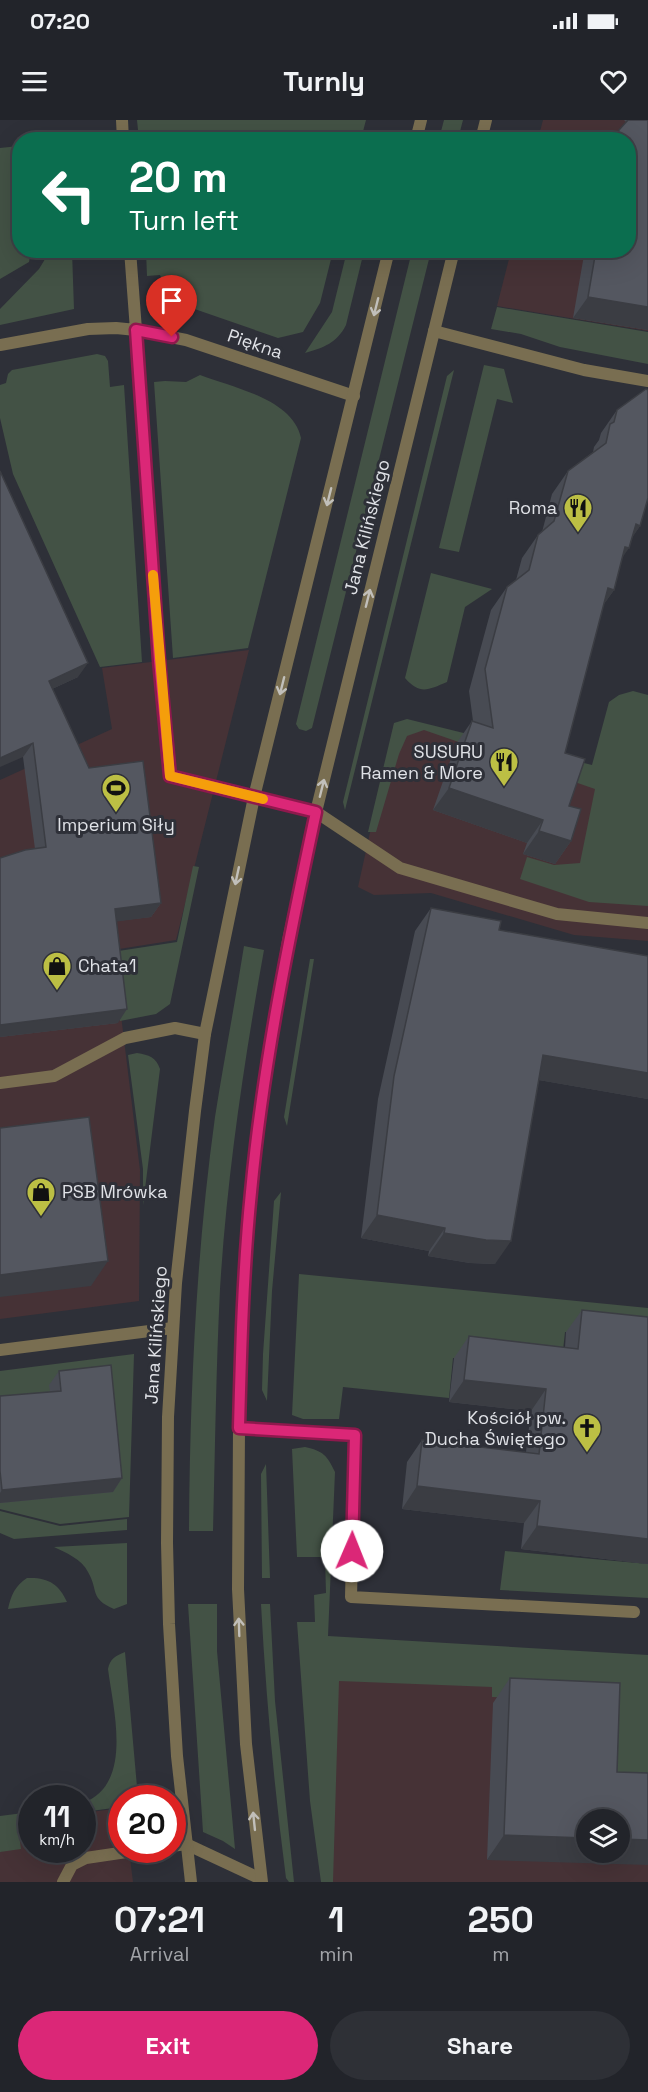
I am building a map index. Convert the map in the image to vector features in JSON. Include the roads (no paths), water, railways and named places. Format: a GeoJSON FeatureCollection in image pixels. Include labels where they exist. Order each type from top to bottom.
{"type":"FeatureCollection","features":[{"type":"Feature","properties":{"kind":"street"},"geometry":{"type":"LineString","coordinates":[[131,258],[159,660],[170,776],[316,812],[400,868],[557,914],[648,923]]}},
{"type":"Feature","properties":{"kind":"street","name":"Jana Kilińskiego"},"geometry":{"type":"LineString","coordinates":[[180,1785],[169,1624],[168,1416],[176,1283],[205,1034],[254,797],[387,258]]}},
{"type":"Feature","properties":{"kind":"street","name":"Jana Kilińskiego"},"geometry":{"type":"LineString","coordinates":[[262,1880],[246,1744],[238,1589],[243,1292],[254,1157],[288,941],[316,812],[452,258]]}},
{"type":"Feature","properties":{"kind":"street","name":"Piękna"},"geometry":{"type":"LineString","coordinates":[[0,345],[88,330],[116,328],[136,330],[186,340],[354,396]]}},
{"type":"Feature","properties":{"kind":"street"},"geometry":{"type":"LineString","coordinates":[[434,331],[584,370],[648,381]]}},
{"type":"Feature","properties":{"kind":"street"},"geometry":{"type":"LineString","coordinates":[[0,1083],[54,1076],[125,1038],[175,1028],[205,1034]]}},
{"type":"Feature","properties":{"kind":"street"},"geometry":{"type":"LineString","coordinates":[[0,1350],[173,1328]]}},
{"type":"Feature","properties":{"kind":"street"},"geometry":{"type":"LineString","coordinates":[[239,1428],[355,1435],[351,1597],[634,1612]]}},
{"type":"Feature","properties":{"kind":"street"},"geometry":{"type":"LineString","coordinates":[[186,1844],[262,1880]]}},
{"type":"Feature","properties":{"kind":"street","name":"Jana Kilińskiego"},"geometry":{"type":"LineString","coordinates":[[186,1844],[190,1882]]}},
{"type":"Feature","properties":{"kind":"street"},"geometry":{"type":"LineString","coordinates":[[63,1882],[72,1866],[86,1858],[108,1855]]}},
{"type":"Feature","properties":{"kind":"place","name":"Roma"},"geometry":{"type":"Point","coordinates":[578,534]}},
{"type":"Feature","properties":{"kind":"place","name":"SUSURU Ramen & More"},"geometry":{"type":"Point","coordinates":[504,788]}},
{"type":"Feature","properties":{"kind":"place","name":"Imperium Siły"},"geometry":{"type":"Point","coordinates":[116,814]}},
{"type":"Feature","properties":{"kind":"place","name":"Chata1"},"geometry":{"type":"Point","coordinates":[57,992]}},
{"type":"Feature","properties":{"kind":"place","name":"PSB Mrówka"},"geometry":{"type":"Point","coordinates":[41,1218]}},
{"type":"Feature","properties":{"kind":"place","name":"Kościół pw. Ducha Świętego"},"geometry":{"type":"Point","coordinates":[587,1454]}}]}
